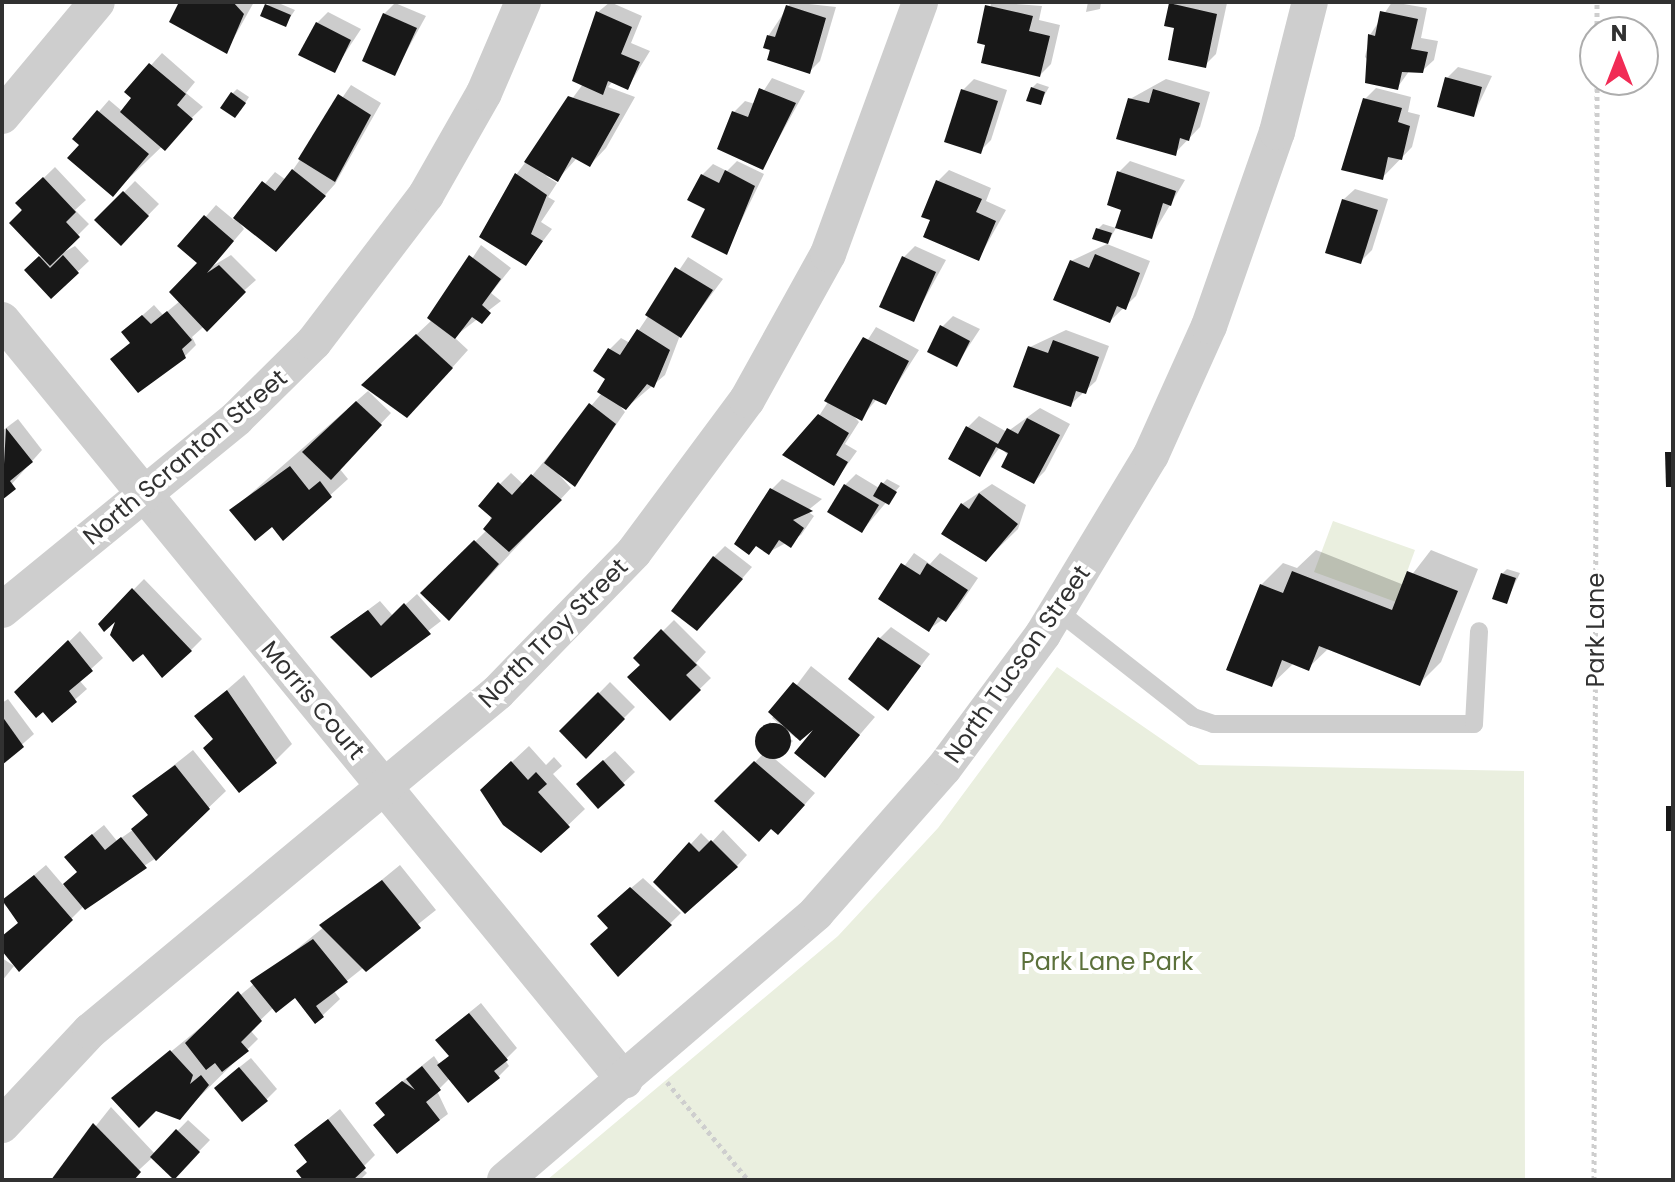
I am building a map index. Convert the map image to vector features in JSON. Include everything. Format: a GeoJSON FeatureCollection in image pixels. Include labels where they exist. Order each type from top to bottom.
{"type":"FeatureCollection","features":[{"type":"Feature","properties":{"kind":"street"},"geometry":{"type":"LineString","coordinates":[[2,116],[97,2]]}},
{"type":"Feature","properties":{"kind":"street","name":"North Scranton Street"},"geometry":{"type":"LineString","coordinates":[[2,610],[277,381],[357,290],[457,144],[523,2]]}},
{"type":"Feature","properties":{"kind":"street","name":"North Troy Street"},"geometry":{"type":"LineString","coordinates":[[2,1125],[71,1048],[386,786],[571,622],[747,400],[828,254],[920,2]]}},
{"type":"Feature","properties":{"kind":"street","name":"North Tucson Street"},"geometry":{"type":"LineString","coordinates":[[505,1180],[637,1070],[816,913],[944,768],[1058,611],[1151,455],[1209,326],[1277,132],[1310,2]]}},
{"type":"Feature","properties":{"kind":"street","name":"Morris Court"},"geometry":{"type":"LineString","coordinates":[[2,320],[386,786],[637,1070]]}},
{"type":"Feature","properties":{"kind":"lane"},"geometry":{"type":"LineString","coordinates":[[1058,611],[1193,717],[1213,724],[1474,724],[1479,631]]}},
{"type":"Feature","properties":{"kind":"path","name":"Park Lane"},"geometry":{"type":"LineString","coordinates":[[1594,1180],[1597,96]]}},
{"type":"Feature","properties":{"kind":"path"},"geometry":{"type":"LineString","coordinates":[[637,1070],[748,1180]]}},
{"type":"Feature","properties":{"kind":"green space"},"geometry":{"type":"Polygon","coordinates":[[[1333,521],[1415,550],[1396,602],[1314,572],[1333,521]]]}},
{"type":"Feature","properties":{"kind":"green space","name":"Park Lane Park"},"geometry":{"type":"Polygon","coordinates":[[[1057,667],[1199,765],[1524,771],[1525,1180],[547,1180],[838,936],[938,828],[1057,667]]]}},
{"type":"Feature","properties":{"kind":"building"},"geometry":{"type":"Polygon","coordinates":[[[179,2],[233,2],[244,14],[227,54],[169,22],[179,2]]]}},
{"type":"Feature","properties":{"kind":"building"},"geometry":{"type":"Polygon","coordinates":[[[1169,3],[1217,14],[1206,68],[1168,60],[1174,28],[1164,26],[1169,3]]]}},
{"type":"Feature","properties":{"kind":"building"},"geometry":{"type":"Polygon","coordinates":[[[265,4],[291,15],[286,27],[260,16],[265,4]]]}},
{"type":"Feature","properties":{"kind":"building"},"geometry":{"type":"Polygon","coordinates":[[[786,5],[826,18],[810,74],[767,60],[770,50],[763,48],[767,35],[775,37],[786,5]]]}},
{"type":"Feature","properties":{"kind":"building"},"geometry":{"type":"Polygon","coordinates":[[[985,5],[1033,16],[1029,31],[1050,36],[1040,77],[981,63],[985,45],[977,43],[985,5]]]}},
{"type":"Feature","properties":{"kind":"building"},"geometry":{"type":"Polygon","coordinates":[[[596,11],[632,27],[621,54],[640,62],[628,90],[608,81],[603,95],[572,81],[596,11]]]}},
{"type":"Feature","properties":{"kind":"building"},"geometry":{"type":"Polygon","coordinates":[[[1380,11],[1418,19],[1411,49],[1428,52],[1423,73],[1402,72],[1398,90],[1365,83],[1368,34],[1375,36],[1380,11]]]}},
{"type":"Feature","properties":{"kind":"building"},"geometry":{"type":"Polygon","coordinates":[[[383,13],[417,28],[395,76],[362,61],[383,13]]]}},
{"type":"Feature","properties":{"kind":"building"},"geometry":{"type":"Polygon","coordinates":[[[316,22],[351,40],[335,73],[298,55],[316,22]]]}},
{"type":"Feature","properties":{"kind":"building"},"geometry":{"type":"Polygon","coordinates":[[[149,63],[186,94],[177,105],[193,119],[165,151],[120,112],[131,98],[124,92],[149,63]]]}},
{"type":"Feature","properties":{"kind":"building"},"geometry":{"type":"Polygon","coordinates":[[[1445,77],[1482,87],[1474,117],[1437,107],[1445,77]]]}},
{"type":"Feature","properties":{"kind":"building"},"geometry":{"type":"Polygon","coordinates":[[[1031,87],[1045,92],[1041,105],[1026,101],[1031,87]]]}},
{"type":"Feature","properties":{"kind":"building"},"geometry":{"type":"Polygon","coordinates":[[[759,88],[796,103],[763,170],[717,149],[732,111],[748,117],[759,88]]]}},
{"type":"Feature","properties":{"kind":"building"},"geometry":{"type":"Polygon","coordinates":[[[961,89],[998,101],[981,154],[944,142],[961,89]]]}},
{"type":"Feature","properties":{"kind":"building"},"geometry":{"type":"Polygon","coordinates":[[[1153,89],[1200,103],[1189,141],[1180,138],[1176,156],[1116,139],[1128,98],[1149,103],[1153,89]]]}},
{"type":"Feature","properties":{"kind":"building"},"geometry":{"type":"Polygon","coordinates":[[[231,92],[246,103],[235,118],[220,108],[231,92]]]}},
{"type":"Feature","properties":{"kind":"building"},"geometry":{"type":"Polygon","coordinates":[[[338,94],[371,115],[335,182],[298,159],[338,94]]]}},
{"type":"Feature","properties":{"kind":"building"},"geometry":{"type":"Polygon","coordinates":[[[568,96],[620,114],[590,167],[572,157],[558,182],[524,162],[568,96]]]}},
{"type":"Feature","properties":{"kind":"building"},"geometry":{"type":"Polygon","coordinates":[[[1363,98],[1402,108],[1398,122],[1410,126],[1402,160],[1388,157],[1383,180],[1341,170],[1363,98]]]}},
{"type":"Feature","properties":{"kind":"building"},"geometry":{"type":"Polygon","coordinates":[[[97,110],[149,154],[113,197],[67,158],[79,145],[72,139],[97,110]]]}},
{"type":"Feature","properties":{"kind":"building"},"geometry":{"type":"Polygon","coordinates":[[[292,169],[326,196],[276,252],[233,218],[262,181],[275,191],[292,169]]]}},
{"type":"Feature","properties":{"kind":"building"},"geometry":{"type":"Polygon","coordinates":[[[725,170],[755,186],[727,255],[691,237],[705,209],[687,200],[701,174],[719,183],[725,170]]]}},
{"type":"Feature","properties":{"kind":"building"},"geometry":{"type":"Polygon","coordinates":[[[1117,171],[1176,191],[1171,206],[1163,203],[1152,239],[1115,228],[1121,210],[1107,205],[1117,171]]]}},
{"type":"Feature","properties":{"kind":"building"},"geometry":{"type":"Polygon","coordinates":[[[515,173],[547,195],[531,234],[543,241],[526,266],[479,237],[515,173]]]}},
{"type":"Feature","properties":{"kind":"building"},"geometry":{"type":"Polygon","coordinates":[[[43,177],[76,212],[66,222],[80,237],[50,266],[9,223],[22,210],[15,203],[43,177]]]}},
{"type":"Feature","properties":{"kind":"building"},"geometry":{"type":"Polygon","coordinates":[[[936,180],[982,199],[976,212],[996,221],[979,261],[923,237],[930,220],[921,217],[936,180]]]}},
{"type":"Feature","properties":{"kind":"building"},"geometry":{"type":"Polygon","coordinates":[[[123,191],[149,216],[121,246],[94,220],[123,191]]]}},
{"type":"Feature","properties":{"kind":"building"},"geometry":{"type":"Polygon","coordinates":[[[1342,199],[1378,210],[1361,264],[1325,253],[1342,199]]]}},
{"type":"Feature","properties":{"kind":"building"},"geometry":{"type":"Polygon","coordinates":[[[204,215],[234,241],[207,273],[219,265],[246,292],[207,332],[169,292],[197,263],[177,246],[204,215]]]}},
{"type":"Feature","properties":{"kind":"building"},"geometry":{"type":"Polygon","coordinates":[[[1096,228],[1112,233],[1108,244],[1092,239],[1096,228]]]}},
{"type":"Feature","properties":{"kind":"building"},"geometry":{"type":"Polygon","coordinates":[[[1095,254],[1140,273],[1126,310],[1117,306],[1110,323],[1053,300],[1070,260],[1089,268],[1095,254]]]}},
{"type":"Feature","properties":{"kind":"building"},"geometry":{"type":"Polygon","coordinates":[[[63,255],[79,273],[51,299],[24,270],[39,256],[50,268],[63,255]]]}},
{"type":"Feature","properties":{"kind":"building"},"geometry":{"type":"Polygon","coordinates":[[[469,255],[501,279],[482,305],[491,313],[482,324],[472,317],[455,339],[427,318],[469,255]]]}},
{"type":"Feature","properties":{"kind":"building"},"geometry":{"type":"Polygon","coordinates":[[[902,256],[936,272],[914,322],[879,307],[902,256]]]}},
{"type":"Feature","properties":{"kind":"building"},"geometry":{"type":"Polygon","coordinates":[[[675,267],[713,290],[681,338],[645,315],[675,267]]]}},
{"type":"Feature","properties":{"kind":"building"},"geometry":{"type":"Polygon","coordinates":[[[167,311],[192,340],[182,349],[186,358],[138,393],[110,359],[130,343],[121,332],[142,315],[151,324],[167,311]]]}},
{"type":"Feature","properties":{"kind":"building"},"geometry":{"type":"Polygon","coordinates":[[[940,325],[970,341],[957,367],[927,352],[940,325]]]}},
{"type":"Feature","properties":{"kind":"building"},"geometry":{"type":"Polygon","coordinates":[[[637,329],[670,350],[654,388],[647,384],[626,410],[597,392],[605,379],[593,371],[608,348],[620,355],[637,329]]]}},
{"type":"Feature","properties":{"kind":"building"},"geometry":{"type":"Polygon","coordinates":[[[416,334],[453,368],[407,418],[361,385],[416,334]]]}},
{"type":"Feature","properties":{"kind":"building"},"geometry":{"type":"Polygon","coordinates":[[[863,337],[909,361],[886,405],[873,399],[862,421],[824,401],[863,337]]]}},
{"type":"Feature","properties":{"kind":"building"},"geometry":{"type":"Polygon","coordinates":[[[1053,340],[1099,357],[1086,394],[1076,391],[1071,407],[1013,387],[1028,346],[1048,353],[1053,340]]]}},
{"type":"Feature","properties":{"kind":"building"},"geometry":{"type":"Polygon","coordinates":[[[356,401],[382,425],[331,480],[302,452],[356,401]]]}},
{"type":"Feature","properties":{"kind":"building"},"geometry":{"type":"Polygon","coordinates":[[[589,403],[616,424],[575,487],[544,463],[589,403]]]}},
{"type":"Feature","properties":{"kind":"building"},"geometry":{"type":"Polygon","coordinates":[[[818,414],[849,433],[836,455],[848,462],[834,486],[782,455],[818,414]]]}},
{"type":"Feature","properties":{"kind":"building"},"geometry":{"type":"Polygon","coordinates":[[[1027,418],[1060,435],[1034,484],[1001,467],[1008,453],[996,447],[980,477],[948,459],[966,426],[998,444],[1007,428],[1018,434],[1027,418]]]}},
{"type":"Feature","properties":{"kind":"building"},"geometry":{"type":"Polygon","coordinates":[[[6,428],[33,462],[10,481],[16,489],[2,500],[6,428]]]}},
{"type":"Feature","properties":{"kind":"building"},"geometry":{"type":"Polygon","coordinates":[[[1665,452],[1673,452],[1673,487],[1666,487],[1665,452]]]}},
{"type":"Feature","properties":{"kind":"building"},"geometry":{"type":"Polygon","coordinates":[[[290,466],[309,490],[320,481],[332,497],[283,541],[272,527],[255,541],[229,510],[290,466]]]}},
{"type":"Feature","properties":{"kind":"building"},"geometry":{"type":"Polygon","coordinates":[[[531,474],[562,500],[509,552],[483,529],[492,518],[478,506],[498,482],[512,495],[531,474]]]}},
{"type":"Feature","properties":{"kind":"building"},"geometry":{"type":"Polygon","coordinates":[[[881,482],[897,492],[889,505],[873,496],[881,482]]]}},
{"type":"Feature","properties":{"kind":"building"},"geometry":{"type":"Polygon","coordinates":[[[844,484],[879,505],[862,533],[827,512],[844,484]]]}},
{"type":"Feature","properties":{"kind":"building"},"geometry":{"type":"Polygon","coordinates":[[[770,488],[813,511],[793,520],[804,528],[791,548],[779,540],[769,555],[756,546],[749,555],[734,544],[770,488]]]}},
{"type":"Feature","properties":{"kind":"building"},"geometry":{"type":"Polygon","coordinates":[[[979,493],[1018,524],[986,562],[941,534],[961,503],[969,509],[979,493]]]}},
{"type":"Feature","properties":{"kind":"building"},"geometry":{"type":"Polygon","coordinates":[[[474,540],[499,564],[449,621],[420,593],[474,540]]]}},
{"type":"Feature","properties":{"kind":"building"},"geometry":{"type":"Polygon","coordinates":[[[713,556],[743,579],[697,631],[671,611],[713,556]]]}},
{"type":"Feature","properties":{"kind":"building"},"geometry":{"type":"Polygon","coordinates":[[[901,563],[920,575],[927,563],[968,590],[946,622],[938,617],[929,632],[878,599],[901,563]]]}},
{"type":"Feature","properties":{"kind":"building"},"geometry":{"type":"Polygon","coordinates":[[[1292,571],[1392,610],[1407,571],[1458,591],[1420,686],[1319,646],[1309,671],[1282,660],[1272,687],[1226,670],[1260,584],[1283,593],[1292,571]]]}},
{"type":"Feature","properties":{"kind":"building"},"geometry":{"type":"Polygon","coordinates":[[[1501,573],[1516,578],[1507,604],[1492,599],[1501,573]]]}},
{"type":"Feature","properties":{"kind":"building"},"geometry":{"type":"Polygon","coordinates":[[[132,588],[192,651],[162,678],[143,654],[133,662],[110,635],[115,622],[104,632],[98,624],[132,588]]]}},
{"type":"Feature","properties":{"kind":"building"},"geometry":{"type":"Polygon","coordinates":[[[404,603],[431,634],[371,678],[330,637],[368,610],[381,626],[404,603]]]}},
{"type":"Feature","properties":{"kind":"building"},"geometry":{"type":"Polygon","coordinates":[[[661,629],[697,665],[686,675],[701,690],[670,721],[627,677],[640,665],[633,658],[661,629]]]}},
{"type":"Feature","properties":{"kind":"building"},"geometry":{"type":"Polygon","coordinates":[[[878,637],[921,666],[888,711],[848,679],[878,637]]]}},
{"type":"Feature","properties":{"kind":"building"},"geometry":{"type":"Polygon","coordinates":[[[68,640],[93,671],[69,691],[77,702],[52,723],[43,712],[36,718],[14,692],[68,640]]]}},
{"type":"Feature","properties":{"kind":"building"},"geometry":{"type":"Polygon","coordinates":[[[793,682],[860,735],[825,778],[794,753],[813,730],[800,741],[768,712],[793,682]]]}},
{"type":"Feature","properties":{"kind":"building"},"geometry":{"type":"Polygon","coordinates":[[[227,690],[277,763],[239,793],[203,748],[213,739],[194,716],[227,690]]]}},
{"type":"Feature","properties":{"kind":"building"},"geometry":{"type":"Polygon","coordinates":[[[598,692],[625,719],[586,759],[559,731],[598,692]]]}},
{"type":"Feature","properties":{"kind":"building"},"geometry":{"type":"Polygon","coordinates":[[[2,716],[24,747],[2,765],[2,716]]]}},
{"type":"Feature","properties":{"kind":"building"},"geometry":{"type":"Polygon","coordinates":[[[773,723],[786,728],[791,741],[786,754],[773,759],[760,754],[755,741],[760,728],[773,723]]]}},
{"type":"Feature","properties":{"kind":"building"},"geometry":{"type":"Polygon","coordinates":[[[603,760],[625,785],[598,809],[576,784],[603,760]]]}},
{"type":"Feature","properties":{"kind":"building"},"geometry":{"type":"Polygon","coordinates":[[[511,761],[528,780],[536,772],[547,784],[538,792],[570,827],[541,853],[503,825],[480,790],[511,761]]]}},
{"type":"Feature","properties":{"kind":"building"},"geometry":{"type":"Polygon","coordinates":[[[754,761],[805,805],[778,835],[771,829],[759,842],[714,801],[754,761]]]}},
{"type":"Feature","properties":{"kind":"building"},"geometry":{"type":"Polygon","coordinates":[[[175,765],[210,809],[156,861],[131,829],[148,815],[132,796],[175,765]]]}},
{"type":"Feature","properties":{"kind":"building"},"geometry":{"type":"Polygon","coordinates":[[[1666,806],[1673,806],[1673,831],[1666,831],[1666,806]]]}},
{"type":"Feature","properties":{"kind":"building"},"geometry":{"type":"Polygon","coordinates":[[[92,834],[105,850],[121,837],[147,868],[85,910],[63,884],[77,872],[64,857],[92,834]]]}},
{"type":"Feature","properties":{"kind":"building"},"geometry":{"type":"Polygon","coordinates":[[[711,840],[738,867],[685,914],[653,882],[689,842],[699,852],[711,840]]]}},
{"type":"Feature","properties":{"kind":"building"},"geometry":{"type":"Polygon","coordinates":[[[34,875],[73,920],[19,972],[2,951],[2,936],[18,923],[2,900],[34,875]]]}},
{"type":"Feature","properties":{"kind":"building"},"geometry":{"type":"Polygon","coordinates":[[[382,880],[421,928],[366,972],[319,925],[382,880]]]}},
{"type":"Feature","properties":{"kind":"building"},"geometry":{"type":"Polygon","coordinates":[[[630,887],[672,925],[618,977],[590,944],[608,928],[597,916],[630,887]]]}},
{"type":"Feature","properties":{"kind":"building"},"geometry":{"type":"Polygon","coordinates":[[[313,939],[348,982],[316,1006],[324,1017],[315,1024],[295,998],[276,1013],[250,981],[313,939]]]}},
{"type":"Feature","properties":{"kind":"building"},"geometry":{"type":"Polygon","coordinates":[[[238,991],[262,1021],[241,1042],[249,1051],[222,1072],[215,1063],[206,1070],[185,1043],[238,991]]]}},
{"type":"Feature","properties":{"kind":"building"},"geometry":{"type":"Polygon","coordinates":[[[469,1013],[508,1060],[494,1071],[500,1078],[468,1103],[437,1065],[449,1056],[435,1040],[469,1013]]]}},
{"type":"Feature","properties":{"kind":"building"},"geometry":{"type":"Polygon","coordinates":[[[170,1050],[193,1075],[190,1084],[201,1075],[209,1085],[180,1120],[156,1111],[139,1128],[111,1098],[170,1050]]]}},
{"type":"Feature","properties":{"kind":"building"},"geometry":{"type":"Polygon","coordinates":[[[422,1066],[441,1090],[426,1102],[440,1120],[397,1154],[373,1125],[385,1115],[375,1103],[402,1081],[415,1090],[406,1079],[422,1066]]]}},
{"type":"Feature","properties":{"kind":"building"},"geometry":{"type":"Polygon","coordinates":[[[239,1067],[268,1101],[242,1122],[214,1088],[239,1067]]]}},
{"type":"Feature","properties":{"kind":"building"},"geometry":{"type":"Polygon","coordinates":[[[328,1119],[366,1168],[353,1180],[303,1180],[296,1171],[307,1162],[294,1145],[328,1119]]]}},
{"type":"Feature","properties":{"kind":"building"},"geometry":{"type":"Polygon","coordinates":[[[93,1123],[141,1172],[134,1180],[51,1180],[93,1123]]]}},
{"type":"Feature","properties":{"kind":"building"},"geometry":{"type":"Polygon","coordinates":[[[176,1129],[200,1152],[174,1180],[150,1157],[176,1129]]]}}]}
